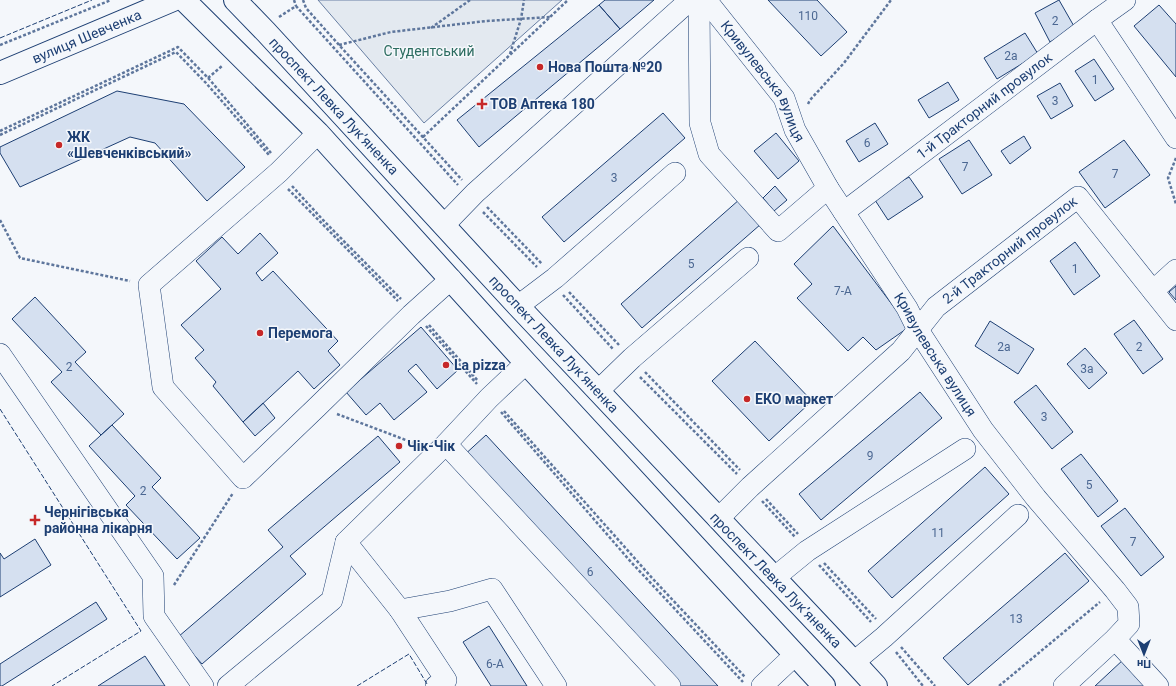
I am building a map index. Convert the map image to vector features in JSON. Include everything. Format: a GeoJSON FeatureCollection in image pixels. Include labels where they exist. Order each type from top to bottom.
{"type":"FeatureCollection","features":[{"type":"Feature","properties":{"kind":"main road","name":"вулиця Шевченка"},"geometry":{"type":"LineString","coordinates":[[0,73],[173,0]]}},
{"type":"Feature","properties":{"kind":"main road"},"geometry":{"type":"LineString","coordinates":[[184,0],[318,133],[824,686]]}},
{"type":"Feature","properties":{"kind":"main road","name":"проспект Левка Лукʼяненка"},"geometry":{"type":"LineString","coordinates":[[234,0],[266,32],[518,306],[876,686]]}},
{"type":"Feature","properties":{"kind":"street"},"geometry":{"type":"LineString","coordinates":[[444,225],[475,194],[690,0]]}},
{"type":"Feature","properties":{"kind":"street"},"geometry":{"type":"LineString","coordinates":[[699,0],[700,124],[709,154],[778,231],[828,188]]}},
{"type":"Feature","properties":{"kind":"street","name":"Кривулевська вулиця"},"geometry":{"type":"LineString","coordinates":[[706,0],[784,98],[795,130],[828,188],[908,308],[918,330],[983,430],[1036,498],[1115,590],[1128,608],[1129,624],[1064,686]]}},
{"type":"Feature","properties":{"kind":"street","name":"1-й Тракторний провулок"},"geometry":{"type":"LineString","coordinates":[[844,212],[1099,11],[1125,0]]}},
{"type":"Feature","properties":{"kind":"street"},"geometry":{"type":"LineString","coordinates":[[1099,11],[1176,138]]}},
{"type":"Feature","properties":{"kind":"street"},"geometry":{"type":"LineString","coordinates":[[318,133],[277,172],[149,285],[163,387],[242,478],[451,279]]}},
{"type":"Feature","properties":{"kind":"street"},"geometry":{"type":"LineString","coordinates":[[518,306],[555,278],[675,173]]}},
{"type":"Feature","properties":{"kind":"street","name":"2-й Тракторний провулок"},"geometry":{"type":"LineString","coordinates":[[918,330],[936,307],[1078,198],[1176,320]]}},
{"type":"Feature","properties":{"kind":"street"},"geometry":{"type":"LineString","coordinates":[[598,391],[632,358],[748,258]]}},
{"type":"Feature","properties":{"kind":"street"},"geometry":{"type":"LineString","coordinates":[[1152,291],[1176,270]]}},
{"type":"Feature","properties":{"kind":"street"},"geometry":{"type":"LineString","coordinates":[[718,519],[750,487],[901,351],[918,330]]}},
{"type":"Feature","properties":{"kind":"street"},"geometry":{"type":"LineString","coordinates":[[0,354],[153,576],[154,616],[203,686]]}},
{"type":"Feature","properties":{"kind":"street"},"geometry":{"type":"LineString","coordinates":[[228,686],[332,600],[346,542],[442,448],[526,362]]}},
{"type":"Feature","properties":{"kind":"street"},"geometry":{"type":"LineString","coordinates":[[442,448],[670,686]]}},
{"type":"Feature","properties":{"kind":"street"},"geometry":{"type":"LineString","coordinates":[[774,578],[807,551],[965,449]]}},
{"type":"Feature","properties":{"kind":"street"},"geometry":{"type":"LineString","coordinates":[[854,662],[884,637],[1018,516]]}},
{"type":"Feature","properties":{"kind":"street"},"geometry":{"type":"LineString","coordinates":[[346,542],[400,610],[446,680],[436,686]]}},
{"type":"Feature","properties":{"kind":"street"},"geometry":{"type":"LineString","coordinates":[[400,610],[450,601],[492,589],[556,686]]}},
{"type":"Feature","properties":{"kind":"street"},"geometry":{"type":"LineString","coordinates":[[1115,639],[1158,686]]}},
{"type":"Feature","properties":{"kind":"street"},"geometry":{"type":"LineString","coordinates":[[755,683],[795,654]]}},
{"type":"Feature","properties":{"kind":"path"},"geometry":{"type":"LineString","coordinates":[[0,45],[111,0]]}},
{"type":"Feature","properties":{"kind":"path"},"geometry":{"type":"LineString","coordinates":[[294,0],[296,6]]}},
{"type":"Feature","properties":{"kind":"path"},"geometry":{"type":"LineString","coordinates":[[431,28],[470,0]]}},
{"type":"Feature","properties":{"kind":"path"},"geometry":{"type":"LineString","coordinates":[[510,54],[521,19],[524,0]]}},
{"type":"Feature","properties":{"kind":"path"},"geometry":{"type":"LineString","coordinates":[[423,137],[568,0]]}},
{"type":"Feature","properties":{"kind":"path"},"geometry":{"type":"LineString","coordinates":[[795,130],[810,100],[844,63],[891,0]]}},
{"type":"Feature","properties":{"kind":"path"},"geometry":{"type":"LineString","coordinates":[[339,45],[391,32],[486,21],[550,17]]}},
{"type":"Feature","properties":{"kind":"path"},"geometry":{"type":"LineString","coordinates":[[0,131],[178,47],[210,80],[279,161],[277,172]]}},
{"type":"Feature","properties":{"kind":"path"},"geometry":{"type":"LineString","coordinates":[[0,135],[176,52],[206,83],[268,153],[277,172],[414,313],[490,398],[631,562],[746,686]]}},
{"type":"Feature","properties":{"kind":"path"},"geometry":{"type":"LineString","coordinates":[[1176,158],[1168,178],[1176,204]]}},
{"type":"Feature","properties":{"kind":"path"},"geometry":{"type":"LineString","coordinates":[[277,172],[414,313],[653,579],[755,683]]}},
{"type":"Feature","properties":{"kind":"path"},"geometry":{"type":"LineString","coordinates":[[0,220],[20,258],[149,285]]}},
{"type":"Feature","properties":{"kind":"path"},"geometry":{"type":"LineString","coordinates":[[317,407],[442,448]]}},
{"type":"Feature","properties":{"kind":"path"},"geometry":{"type":"LineString","coordinates":[[171,590],[242,478]]}},
{"type":"Feature","properties":{"kind":"path"},"geometry":{"type":"LineString","coordinates":[[999,686],[1115,590]]}},
{"type":"Feature","properties":{"kind":"green space","name":"Студентський"},"geometry":{"type":"Polygon","coordinates":[[[318,0],[562,0],[424,123],[318,0]]]}},
{"type":"Feature","properties":{"kind":"building"},"geometry":{"type":"Polygon","coordinates":[[[605,0],[654,0],[620,29],[599,5],[605,0]]]}},
{"type":"Feature","properties":{"kind":"building"},"geometry":{"type":"Polygon","coordinates":[[[768,0],[817,0],[847,32],[821,56],[768,0]]]}},
{"type":"Feature","properties":{"kind":"building"},"geometry":{"type":"Polygon","coordinates":[[[1059,0],[1075,28],[1050,42],[1035,13],[1059,0]]]}},
{"type":"Feature","properties":{"kind":"building"},"geometry":{"type":"Polygon","coordinates":[[[599,5],[620,29],[479,147],[457,120],[599,5]]]}},
{"type":"Feature","properties":{"kind":"building"},"geometry":{"type":"Polygon","coordinates":[[[1159,5],[1176,24],[1176,77],[1134,26],[1159,5]]]}},
{"type":"Feature","properties":{"kind":"building"},"geometry":{"type":"Polygon","coordinates":[[[1025,33],[1038,54],[997,79],[984,58],[1025,33]]]}},
{"type":"Feature","properties":{"kind":"building"},"geometry":{"type":"Polygon","coordinates":[[[1094,59],[1114,89],[1095,101],[1075,71],[1094,59]]]}},
{"type":"Feature","properties":{"kind":"building"},"geometry":{"type":"Polygon","coordinates":[[[948,82],[959,100],[929,118],[918,100],[948,82]]]}},
{"type":"Feature","properties":{"kind":"building"},"geometry":{"type":"Polygon","coordinates":[[[1060,83],[1073,106],[1051,119],[1037,96],[1060,83]]]}},
{"type":"Feature","properties":{"kind":"building","name":"ЖК «Шевченківський»"},"geometry":{"type":"Polygon","coordinates":[[[117,91],[184,104],[245,167],[207,201],[155,143],[130,137],[20,187],[0,153],[0,147],[117,91]]]}},
{"type":"Feature","properties":{"kind":"building"},"geometry":{"type":"Polygon","coordinates":[[[663,113],[685,138],[564,242],[542,217],[663,113]]]}},
{"type":"Feature","properties":{"kind":"building"},"geometry":{"type":"Polygon","coordinates":[[[875,123],[888,144],[859,162],[846,141],[875,123]]]}},
{"type":"Feature","properties":{"kind":"building"},"geometry":{"type":"Polygon","coordinates":[[[776,133],[799,161],[778,179],[754,151],[776,133]]]}},
{"type":"Feature","properties":{"kind":"building"},"geometry":{"type":"Polygon","coordinates":[[[1024,136],[1031,148],[1010,164],[1001,151],[1024,136]]]}},
{"type":"Feature","properties":{"kind":"building"},"geometry":{"type":"Polygon","coordinates":[[[969,140],[992,175],[962,194],[939,159],[969,140]]]}},
{"type":"Feature","properties":{"kind":"building"},"geometry":{"type":"Polygon","coordinates":[[[1124,140],[1150,175],[1105,208],[1079,172],[1124,140]]]}},
{"type":"Feature","properties":{"kind":"building"},"geometry":{"type":"Polygon","coordinates":[[[909,177],[923,197],[888,220],[873,197],[909,177]]]}},
{"type":"Feature","properties":{"kind":"building"},"geometry":{"type":"Polygon","coordinates":[[[775,186],[787,200],[774,211],[763,198],[775,186]]]}},
{"type":"Feature","properties":{"kind":"building"},"geometry":{"type":"Polygon","coordinates":[[[740,199],[761,224],[642,328],[621,304],[740,199]]]}},
{"type":"Feature","properties":{"kind":"building"},"geometry":{"type":"Polygon","coordinates":[[[833,226],[909,327],[876,350],[863,337],[848,351],[797,298],[812,284],[794,264],[833,226]]]}},
{"type":"Feature","properties":{"kind":"building","name":"Перемога"},"geometry":{"type":"Polygon","coordinates":[[[260,233],[278,253],[256,273],[262,281],[273,271],[338,341],[328,351],[340,365],[314,389],[298,371],[243,422],[213,386],[216,382],[195,358],[204,350],[181,325],[221,289],[196,261],[222,237],[238,254],[260,233]]]}},
{"type":"Feature","properties":{"kind":"building"},"geometry":{"type":"Polygon","coordinates":[[[1075,242],[1100,276],[1074,295],[1050,261],[1075,242]]]}},
{"type":"Feature","properties":{"kind":"building"},"geometry":{"type":"Polygon","coordinates":[[[1176,286],[1176,300],[1169,292],[1176,286]]]}},
{"type":"Feature","properties":{"kind":"building"},"geometry":{"type":"Polygon","coordinates":[[[35,297],[86,352],[75,362],[124,414],[101,435],[51,382],[62,372],[12,319],[35,297]]]}},
{"type":"Feature","properties":{"kind":"building"},"geometry":{"type":"Polygon","coordinates":[[[1134,320],[1163,359],[1143,374],[1114,334],[1134,320]]]}},
{"type":"Feature","properties":{"kind":"building"},"geometry":{"type":"Polygon","coordinates":[[[990,321],[1034,349],[1018,374],[975,346],[990,321]]]}},
{"type":"Feature","properties":{"kind":"building"},"geometry":{"type":"Polygon","coordinates":[[[421,327],[458,370],[437,389],[416,364],[408,371],[427,392],[394,420],[380,403],[366,415],[346,392],[421,327]]]}},
{"type":"Feature","properties":{"kind":"building"},"geometry":{"type":"Polygon","coordinates":[[[755,341],[812,401],[769,441],[712,381],[755,341]]]}},
{"type":"Feature","properties":{"kind":"building"},"geometry":{"type":"Polygon","coordinates":[[[1085,348],[1107,373],[1089,389],[1067,364],[1085,348]]]}},
{"type":"Feature","properties":{"kind":"building"},"geometry":{"type":"Polygon","coordinates":[[[1036,385],[1073,432],[1052,449],[1014,402],[1036,385]]]}},
{"type":"Feature","properties":{"kind":"building"},"geometry":{"type":"Polygon","coordinates":[[[920,392],[942,418],[821,520],[799,494],[920,392]]]}},
{"type":"Feature","properties":{"kind":"building"},"geometry":{"type":"Polygon","coordinates":[[[263,403],[275,418],[255,436],[243,422],[263,403]]]}},
{"type":"Feature","properties":{"kind":"building"},"geometry":{"type":"Polygon","coordinates":[[[112,425],[161,478],[152,487],[200,538],[177,559],[126,505],[135,496],[89,446],[112,425]]]}},
{"type":"Feature","properties":{"kind":"building"},"geometry":{"type":"Polygon","coordinates":[[[486,435],[718,686],[673,686],[461,458],[486,435]]]}},
{"type":"Feature","properties":{"kind":"building"},"geometry":{"type":"Polygon","coordinates":[[[378,436],[400,462],[290,556],[306,574],[202,664],[178,637],[283,547],[268,530],[378,436]]]}},
{"type":"Feature","properties":{"kind":"building"},"geometry":{"type":"Polygon","coordinates":[[[1081,454],[1118,501],[1098,517],[1061,469],[1081,454]]]}},
{"type":"Feature","properties":{"kind":"building"},"geometry":{"type":"Polygon","coordinates":[[[985,467],[1009,494],[892,598],[868,571],[985,467]]]}},
{"type":"Feature","properties":{"kind":"building"},"geometry":{"type":"Polygon","coordinates":[[[1125,508],[1164,557],[1141,576],[1101,526],[1125,508]]]}},
{"type":"Feature","properties":{"kind":"building"},"geometry":{"type":"Polygon","coordinates":[[[35,539],[51,565],[0,597],[0,553],[4,559],[35,539]]]}},
{"type":"Feature","properties":{"kind":"building"},"geometry":{"type":"Polygon","coordinates":[[[1065,553],[1089,581],[968,685],[943,658],[1065,553]]]}},
{"type":"Feature","properties":{"kind":"building"},"geometry":{"type":"Polygon","coordinates":[[[96,602],[107,619],[0,686],[0,664],[96,602]]]}},
{"type":"Feature","properties":{"kind":"building"},"geometry":{"type":"Polygon","coordinates":[[[489,626],[527,686],[491,686],[463,642],[489,626]]]}},
{"type":"Feature","properties":{"kind":"building"},"geometry":{"type":"Polygon","coordinates":[[[145,656],[165,686],[98,686],[145,656]]]}},
{"type":"Feature","properties":{"kind":"building"},"geometry":{"type":"Polygon","coordinates":[[[1124,659],[1149,686],[1095,686],[1124,659]]]}},
{"type":"Feature","properties":{"kind":"fence"},"geometry":{"type":"LineString","coordinates":[[0,38],[92,0]]}},
{"type":"Feature","properties":{"kind":"fence"},"geometry":{"type":"LineString","coordinates":[[0,409],[141,631],[52,686]]}},
{"type":"Feature","properties":{"kind":"fence"},"geometry":{"type":"LineString","coordinates":[[357,686],[409,654],[427,684]]}},
{"type":"Feature","properties":{"kind":"place","name":"Нова Пошта №20"},"geometry":{"type":"Point","coordinates":[540,67]}},
{"type":"Feature","properties":{"kind":"place","name":"ТОВ Аптека 180"},"geometry":{"type":"Point","coordinates":[482,104]}},
{"type":"Feature","properties":{"kind":"place","name":"ЖК «Шевченківський»"},"geometry":{"type":"Point","coordinates":[59,145]}},
{"type":"Feature","properties":{"kind":"place","name":"Перемога"},"geometry":{"type":"Point","coordinates":[260,333]}},
{"type":"Feature","properties":{"kind":"place","name":"La pizza"},"geometry":{"type":"Point","coordinates":[446,365]}},
{"type":"Feature","properties":{"kind":"place","name":"ЕКО маркет"},"geometry":{"type":"Point","coordinates":[747,399]}},
{"type":"Feature","properties":{"kind":"place","name":"Чік-Чік"},"geometry":{"type":"Point","coordinates":[399,446]}},
{"type":"Feature","properties":{"kind":"place","name":"Чернігівська районна лікарня"},"geometry":{"type":"Point","coordinates":[35,520]}}]}
